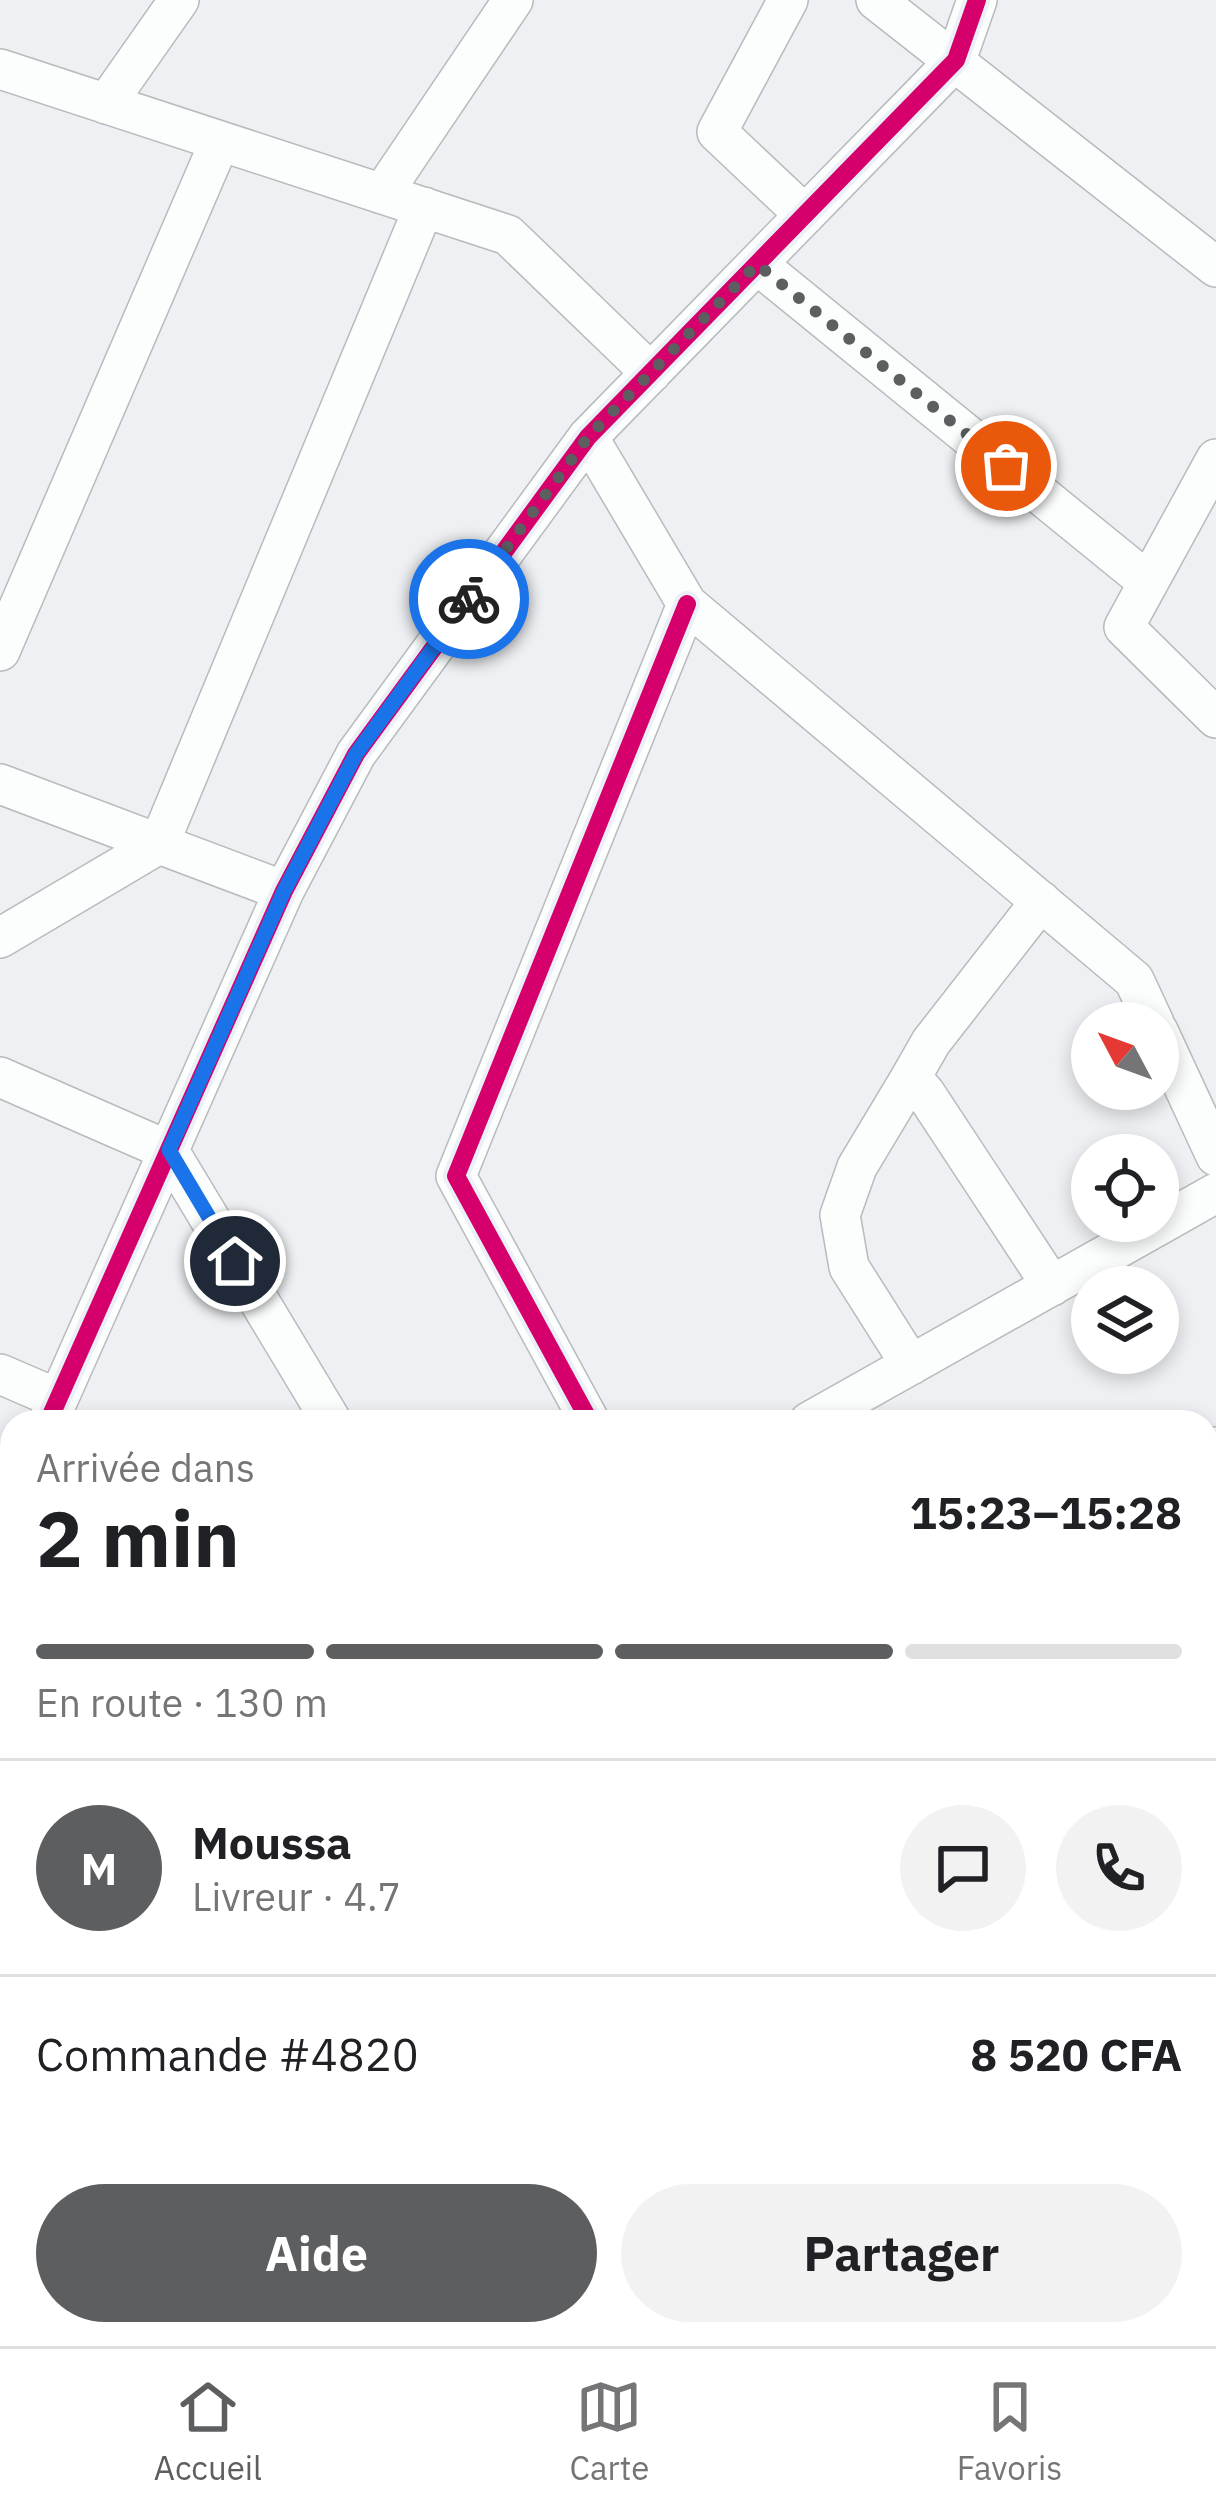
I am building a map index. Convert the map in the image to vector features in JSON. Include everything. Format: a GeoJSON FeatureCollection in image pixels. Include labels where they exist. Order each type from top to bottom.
{"type":"FeatureCollection","features":[{"type":"Feature","properties":{"kind":"street"},"geometry":{"type":"LineString","coordinates":[[106,104],[179,0]]}},
{"type":"Feature","properties":{"kind":"street"},"geometry":{"type":"LineString","coordinates":[[382,194],[512,0]]}},
{"type":"Feature","properties":{"kind":"street"},"geometry":{"type":"LineString","coordinates":[[788,0],[717,132],[805,215]]}},
{"type":"Feature","properties":{"kind":"street"},"geometry":{"type":"LineString","coordinates":[[877,0],[1216,267]]}},
{"type":"Feature","properties":{"kind":"street"},"geometry":{"type":"LineString","coordinates":[[0,1374],[53,1410],[284,891],[356,754],[588,437],[956,60],[976,0]]}},
{"type":"Feature","properties":{"kind":"street"},"geometry":{"type":"LineString","coordinates":[[2,74],[508,235],[651,373]]}},
{"type":"Feature","properties":{"kind":"street"},"geometry":{"type":"LineString","coordinates":[[0,651],[220,141]]}},
{"type":"Feature","properties":{"kind":"street"},"geometry":{"type":"LineString","coordinates":[[0,938],[159,844],[424,207]]}},
{"type":"Feature","properties":{"kind":"street"},"geometry":{"type":"LineString","coordinates":[[757,264],[1148,582]]}},
{"type":"Feature","properties":{"kind":"street"},"geometry":{"type":"LineString","coordinates":[[588,437],[687,604],[1134,980],[1144,1002]]}},
{"type":"Feature","properties":{"kind":"street"},"geometry":{"type":"LineString","coordinates":[[1216,459],[1124,627],[1216,718]]}},
{"type":"Feature","properties":{"kind":"street"},"geometry":{"type":"LineString","coordinates":[[583,1410],[456,1176],[687,604]]}},
{"type":"Feature","properties":{"kind":"street"},"geometry":{"type":"LineString","coordinates":[[0,784],[284,891]]}},
{"type":"Feature","properties":{"kind":"street"},"geometry":{"type":"LineString","coordinates":[[910,1364],[849,1267],[841,1215],[856,1167],[931,1042],[1041,901]]}},
{"type":"Feature","properties":{"kind":"street"},"geometry":{"type":"LineString","coordinates":[[1179,1076],[1216,1156]]}},
{"type":"Feature","properties":{"kind":"street"},"geometry":{"type":"LineString","coordinates":[[0,1077],[169,1150],[325,1410]]}},
{"type":"Feature","properties":{"kind":"street"},"geometry":{"type":"LineString","coordinates":[[910,1078],[925,1093],[1052,1286]]}},
{"type":"Feature","properties":{"kind":"street"},"geometry":{"type":"LineString","coordinates":[[830,1410],[1213,1201]]}},
{"type":"Feature","properties":{"kind":"cycle path"},"geometry":{"type":"LineString","coordinates":[[53,1410],[284,891],[356,754],[588,437],[956,60],[977,0]]}},
{"type":"Feature","properties":{"kind":"cycle path"},"geometry":{"type":"LineString","coordinates":[[583,1410],[456,1176],[687,604]]}},
{"type":"Feature","properties":{"kind":"way so far"},"geometry":{"type":"LineString","coordinates":[[469,599],[588,437],[757,264],[1006,466]]}},
{"type":"Feature","properties":{"kind":"route"},"geometry":{"type":"LineString","coordinates":[[235,1261],[169,1150],[284,891],[356,754],[469,599]]}}]}
